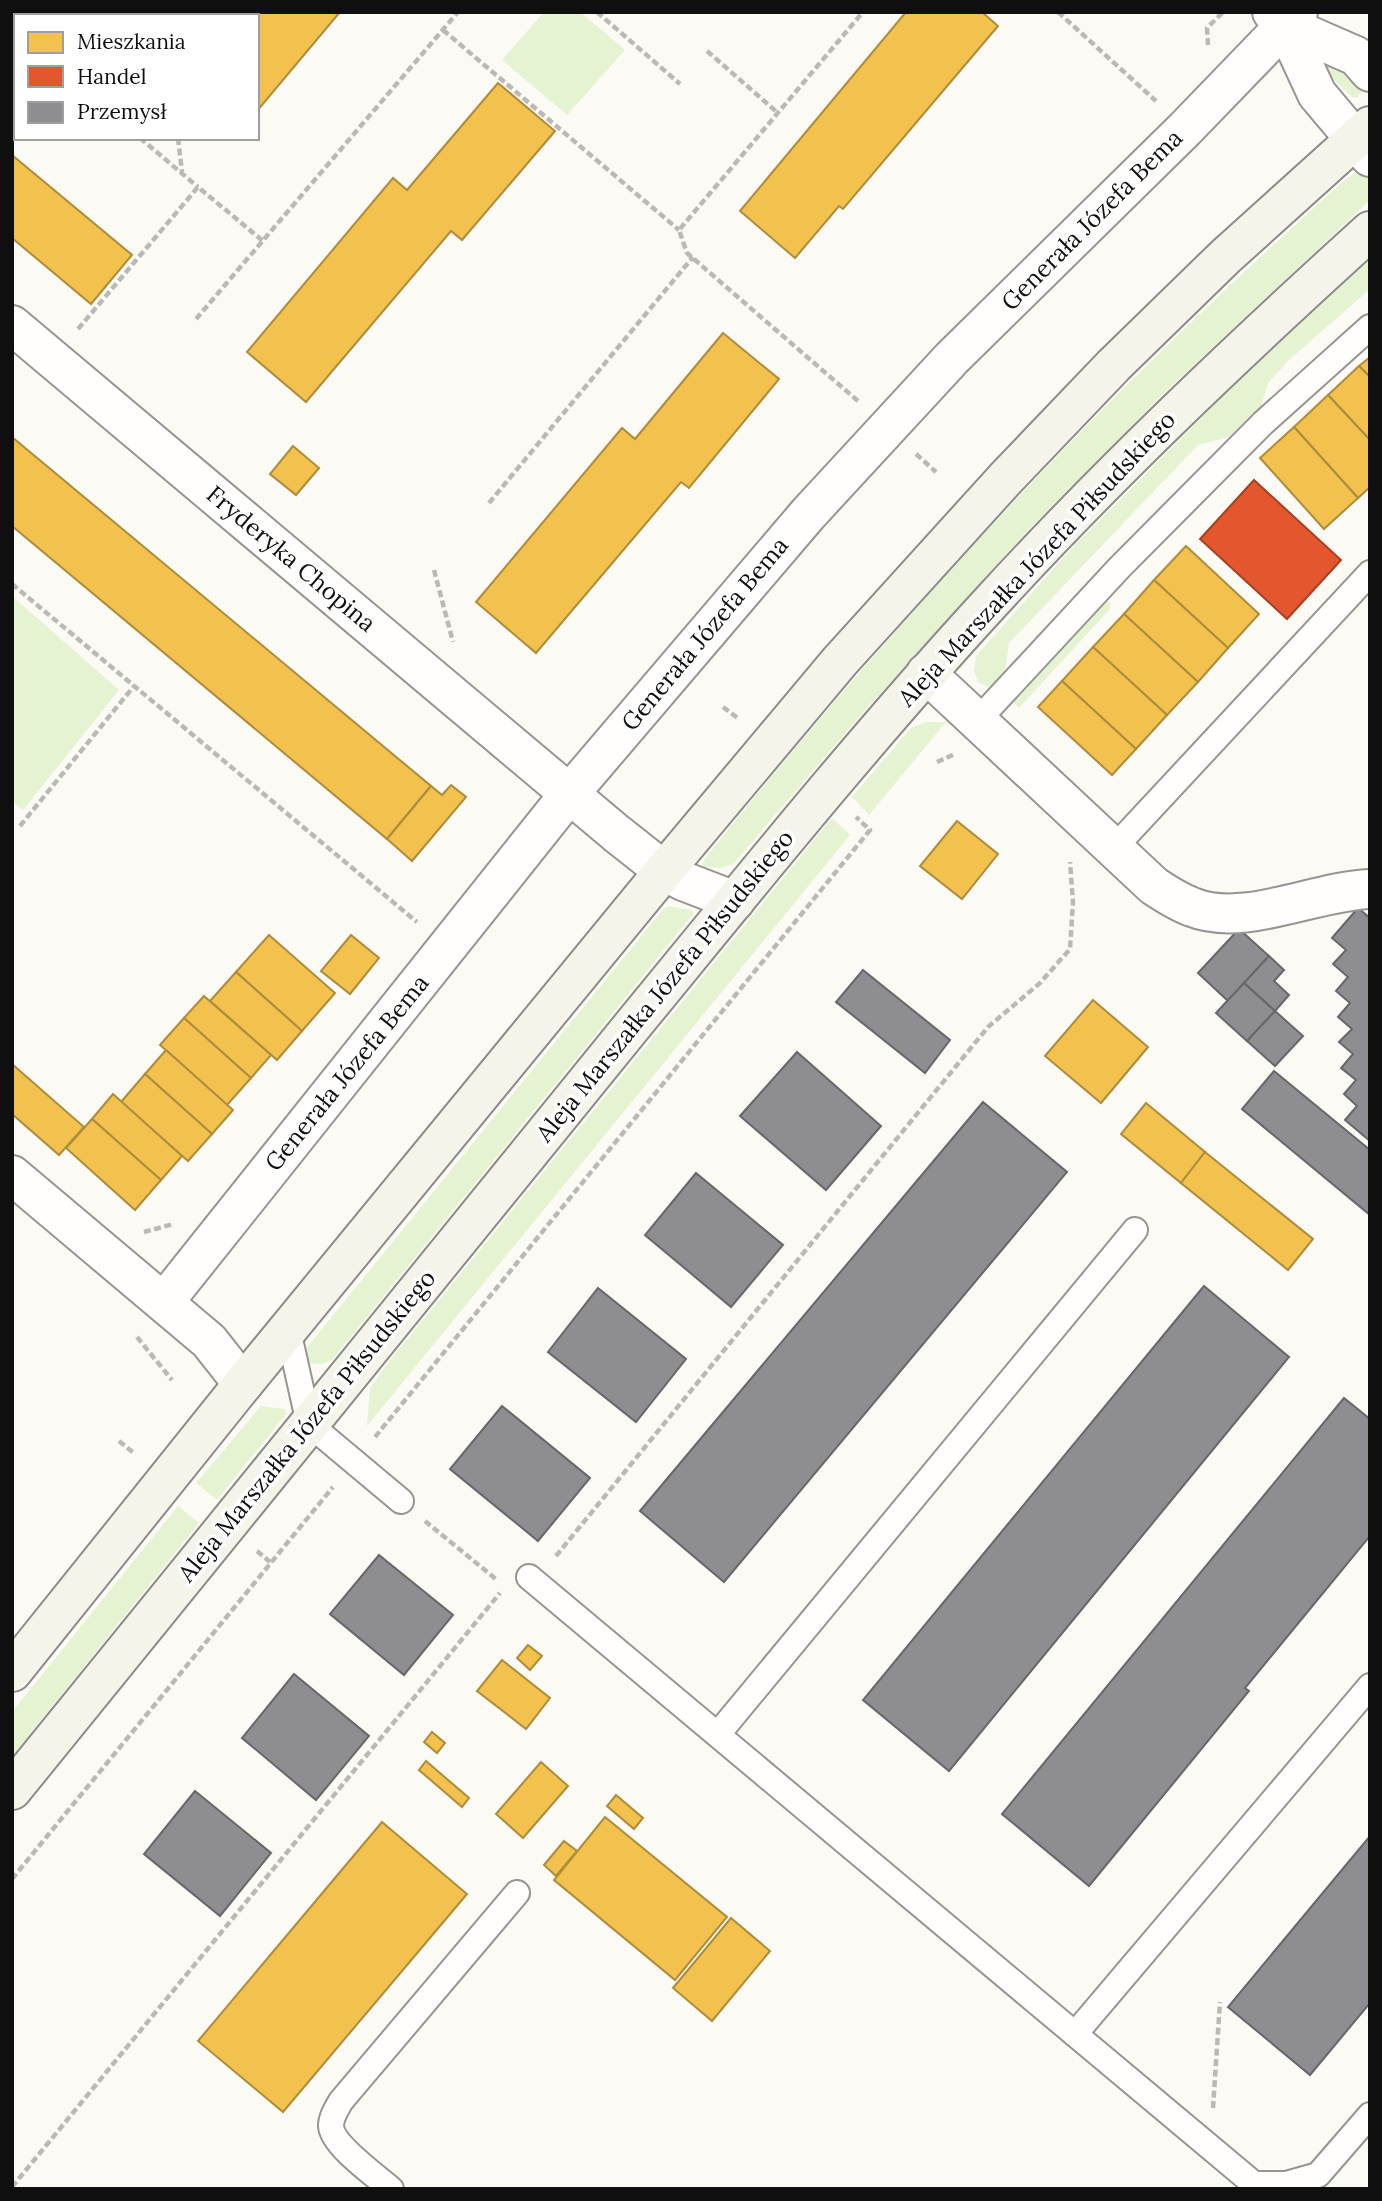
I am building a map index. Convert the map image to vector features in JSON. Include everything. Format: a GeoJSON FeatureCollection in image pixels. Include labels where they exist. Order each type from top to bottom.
{"type":"FeatureCollection","features":[{"type":"Feature","properties":{"kind":"street"},"geometry":{"type":"LineString","coordinates":[[1285,16],[1356,56],[1370,72]]}},
{"type":"Feature","properties":{"kind":"street"},"geometry":{"type":"LineString","coordinates":[[12,1672],[243,1384],[840,661],[1005,479],[1114,365],[1189,292],[1365,140],[1317,94],[1285,16]]}},
{"type":"Feature","properties":{"kind":"street","name":"Generała Józefa Bema"},"geometry":{"type":"LineString","coordinates":[[164,1302],[570,793],[762,566],[952,358],[1185,128],[1285,16]]}},
{"type":"Feature","properties":{"kind":"street","name":"Aleja Marszałka Józefa Piłsudskiego"},"geometry":{"type":"LineString","coordinates":[[12,1790],[735,901],[926,674],[994,598],[1126,462],[1211,378],[1370,231]]}},
{"type":"Feature","properties":{"kind":"street","name":"Fryderyka Chopina"},"geometry":{"type":"LineString","coordinates":[[12,325],[664,871],[682,881],[735,901]]}},
{"type":"Feature","properties":{"kind":"street"},"geometry":{"type":"LineString","coordinates":[[926,674],[1154,886],[1194,908],[1240,913],[1323,894],[1370,889]]}},
{"type":"Feature","properties":{"kind":"street"},"geometry":{"type":"LineString","coordinates":[[12,1175],[209,1341],[243,1384]]}},
{"type":"Feature","properties":{"kind":"lane"},"geometry":{"type":"LineString","coordinates":[[978,720],[1119,568],[1244,442],[1370,327]]}},
{"type":"Feature","properties":{"kind":"lane"},"geometry":{"type":"LineString","coordinates":[[1114,848],[1370,573]]}},
{"type":"Feature","properties":{"kind":"lane"},"geometry":{"type":"LineString","coordinates":[[718,1734],[1135,1230]]}},
{"type":"Feature","properties":{"kind":"lane"},"geometry":{"type":"LineString","coordinates":[[288,1330],[309,1424],[401,1501]]}},
{"type":"Feature","properties":{"kind":"lane"},"geometry":{"type":"LineString","coordinates":[[529,1577],[1254,2186],[1286,2184],[1318,2175],[1370,2115]]}},
{"type":"Feature","properties":{"kind":"lane"},"geometry":{"type":"LineString","coordinates":[[1075,2034],[1370,1686]]}},
{"type":"Feature","properties":{"kind":"lane"},"geometry":{"type":"LineString","coordinates":[[391,2189],[336,2141],[331,2123],[335,2111],[517,1893]]}},
{"type":"Feature","properties":{"kind":"path"},"geometry":{"type":"LineString","coordinates":[[196,319],[458,12]]}},
{"type":"Feature","properties":{"kind":"path"},"geometry":{"type":"LineString","coordinates":[[597,12],[680,84]]}},
{"type":"Feature","properties":{"kind":"path"},"geometry":{"type":"LineString","coordinates":[[679,230],[863,12]]}},
{"type":"Feature","properties":{"kind":"path"},"geometry":{"type":"LineString","coordinates":[[1058,12],[1166,109]]}},
{"type":"Feature","properties":{"kind":"path"},"geometry":{"type":"LineString","coordinates":[[1207,28],[1223,12]]}},
{"type":"Feature","properties":{"kind":"path"},"geometry":{"type":"LineString","coordinates":[[443,30],[679,230],[687,253],[936,472]]}},
{"type":"Feature","properties":{"kind":"path"},"geometry":{"type":"LineString","coordinates":[[707,51],[778,113]]}},
{"type":"Feature","properties":{"kind":"path"},"geometry":{"type":"LineString","coordinates":[[142,140],[263,241]]}},
{"type":"Feature","properties":{"kind":"path"},"geometry":{"type":"LineString","coordinates":[[178,140],[183,174]]}},
{"type":"Feature","properties":{"kind":"path"},"geometry":{"type":"LineString","coordinates":[[77,330],[198,187]]}},
{"type":"Feature","properties":{"kind":"path"},"geometry":{"type":"LineString","coordinates":[[489,503],[693,257]]}},
{"type":"Feature","properties":{"kind":"path"},"geometry":{"type":"LineString","coordinates":[[433,570],[454,645]]}},
{"type":"Feature","properties":{"kind":"path"},"geometry":{"type":"LineString","coordinates":[[12,584],[418,922]]}},
{"type":"Feature","properties":{"kind":"path"},"geometry":{"type":"LineString","coordinates":[[20,826],[134,686]]}},
{"type":"Feature","properties":{"kind":"path"},"geometry":{"type":"LineString","coordinates":[[529,1577],[551,1562],[988,1027],[1040,983],[1070,949],[1073,902],[1065,802]]}},
{"type":"Feature","properties":{"kind":"path"},"geometry":{"type":"LineString","coordinates":[[12,1879],[870,830]]}},
{"type":"Feature","properties":{"kind":"path"},"geometry":{"type":"LineString","coordinates":[[12,2187],[505,1587],[401,1501]]}},
{"type":"Feature","properties":{"kind":"path"},"geometry":{"type":"LineString","coordinates":[[1211,2148],[1220,2002]]}},
{"type":"Feature","properties":{"kind":"green space"},"geometry":{"type":"Polygon","coordinates":[[[12,12],[121,12],[14,14],[14,20],[12,12]]]}},
{"type":"Feature","properties":{"kind":"green space"},"geometry":{"type":"Polygon","coordinates":[[[544,12],[580,12],[625,50],[567,115],[502,60],[544,12]]]}},
{"type":"Feature","properties":{"kind":"green space"},"geometry":{"type":"Polygon","coordinates":[[[1322,54],[1359,89],[1361,92],[1357,98],[1352,97],[1314,61],[1322,54]]]}},
{"type":"Feature","properties":{"kind":"green space"},"geometry":{"type":"Polygon","coordinates":[[[1356,172],[1370,179],[1369,201],[1166,391],[1027,531],[867,708],[734,863],[721,868],[703,867],[707,856],[859,673],[1019,496],[1182,331],[1356,172]]]}},
{"type":"Feature","properties":{"kind":"green space"},"geometry":{"type":"Polygon","coordinates":[[[1370,259],[1370,289],[1289,360],[1268,383],[1261,407],[1229,437],[1198,445],[1009,643],[1005,669],[999,679],[988,687],[978,682],[974,671],[976,656],[1071,549],[1230,389],[1370,259]]]}},
{"type":"Feature","properties":{"kind":"green space"},"geometry":{"type":"Polygon","coordinates":[[[12,596],[119,690],[23,810],[12,801],[12,596]]]}},
{"type":"Feature","properties":{"kind":"green space"},"geometry":{"type":"Polygon","coordinates":[[[1104,600],[1110,603],[1110,609],[1019,708],[1012,700],[1104,600]]]}},
{"type":"Feature","properties":{"kind":"green space"},"geometry":{"type":"Polygon","coordinates":[[[925,722],[946,722],[869,815],[852,797],[911,728],[925,722]]]}},
{"type":"Feature","properties":{"kind":"green space"},"geometry":{"type":"Polygon","coordinates":[[[832,818],[850,835],[367,1426],[370,1388],[387,1364],[832,818]]]}},
{"type":"Feature","properties":{"kind":"green space"},"geometry":{"type":"Polygon","coordinates":[[[668,906],[691,910],[694,913],[332,1360],[321,1364],[305,1363],[300,1356],[668,906]]]}},
{"type":"Feature","properties":{"kind":"green space"},"geometry":{"type":"Polygon","coordinates":[[[261,1406],[284,1409],[287,1413],[217,1500],[196,1483],[261,1406]]]}},
{"type":"Feature","properties":{"kind":"green space"},"geometry":{"type":"Polygon","coordinates":[[[178,1506],[199,1523],[12,1756],[12,1712],[178,1506]]]}},
{"type":"Feature","properties":{"kind":"building: Mieszkania"},"geometry":{"type":"Polygon","coordinates":[[[340,12],[259,109],[259,14],[236,14],[340,12]]]}},
{"type":"Feature","properties":{"kind":"building: Mieszkania"},"geometry":{"type":"Polygon","coordinates":[[[906,12],[982,12],[998,26],[843,209],[839,206],[795,258],[740,211],[906,12]]]}},
{"type":"Feature","properties":{"kind":"building: Mieszkania"},"geometry":{"type":"Polygon","coordinates":[[[498,83],[555,131],[462,240],[451,231],[306,402],[247,352],[393,178],[407,190],[498,83]]]}},
{"type":"Feature","properties":{"kind":"building: Mieszkania"},"geometry":{"type":"Polygon","coordinates":[[[12,155],[132,255],[91,304],[12,238],[12,155]]]}},
{"type":"Feature","properties":{"kind":"building: Mieszkania"},"geometry":{"type":"Polygon","coordinates":[[[723,333],[779,379],[689,488],[681,482],[536,653],[476,602],[622,428],[635,439],[723,333]]]}},
{"type":"Feature","properties":{"kind":"building: Mieszkania"},"geometry":{"type":"Polygon","coordinates":[[[1370,357],[1370,377],[1359,366],[1370,357]]]}},
{"type":"Feature","properties":{"kind":"building: Mieszkania"},"geometry":{"type":"Polygon","coordinates":[[[1359,366],[1370,377],[1370,440],[1328,395],[1359,366]]]}},
{"type":"Feature","properties":{"kind":"building: Mieszkania"},"geometry":{"type":"Polygon","coordinates":[[[1328,395],[1370,440],[1370,487],[1358,498],[1294,427],[1328,395]]]}},
{"type":"Feature","properties":{"kind":"building: Mieszkania"},"geometry":{"type":"Polygon","coordinates":[[[1294,427],[1358,498],[1324,529],[1260,458],[1294,427]]]}},
{"type":"Feature","properties":{"kind":"building: Mieszkania"},"geometry":{"type":"Polygon","coordinates":[[[12,437],[431,786],[387,839],[12,526],[12,437]]]}},
{"type":"Feature","properties":{"kind":"building: Mieszkania"},"geometry":{"type":"Polygon","coordinates":[[[293,446],[319,468],[296,495],[270,474],[293,446]]]}},
{"type":"Feature","properties":{"kind":"building: Mieszkania"},"geometry":{"type":"Polygon","coordinates":[[[1186,546],[1259,614],[1228,648],[1154,580],[1186,546]]]}},
{"type":"Feature","properties":{"kind":"building: Mieszkania"},"geometry":{"type":"Polygon","coordinates":[[[1154,580],[1228,648],[1198,682],[1124,614],[1154,580]]]}},
{"type":"Feature","properties":{"kind":"building: Mieszkania"},"geometry":{"type":"Polygon","coordinates":[[[1124,614],[1198,682],[1167,715],[1093,647],[1124,614]]]}},
{"type":"Feature","properties":{"kind":"building: Mieszkania"},"geometry":{"type":"Polygon","coordinates":[[[1093,647],[1167,715],[1136,749],[1062,681],[1093,647]]]}},
{"type":"Feature","properties":{"kind":"building: Mieszkania"},"geometry":{"type":"Polygon","coordinates":[[[1062,681],[1136,749],[1112,775],[1038,707],[1062,681]]]}},
{"type":"Feature","properties":{"kind":"building: Mieszkania"},"geometry":{"type":"Polygon","coordinates":[[[451,785],[466,797],[412,861],[387,839],[431,786],[442,795],[451,785]]]}},
{"type":"Feature","properties":{"kind":"building: Mieszkania"},"geometry":{"type":"Polygon","coordinates":[[[957,821],[998,854],[962,899],[920,866],[957,821]]]}},
{"type":"Feature","properties":{"kind":"building: Mieszkania"},"geometry":{"type":"Polygon","coordinates":[[[269,935],[335,993],[302,1031],[236,972],[269,935]]]}},
{"type":"Feature","properties":{"kind":"building: Mieszkania"},"geometry":{"type":"Polygon","coordinates":[[[351,935],[379,958],[350,994],[321,971],[351,935]]]}},
{"type":"Feature","properties":{"kind":"building: Mieszkania"},"geometry":{"type":"Polygon","coordinates":[[[236,972],[302,1031],[277,1060],[210,1001],[236,972]]]}},
{"type":"Feature","properties":{"kind":"building: Mieszkania"},"geometry":{"type":"Polygon","coordinates":[[[204,996],[271,1055],[251,1078],[184,1018],[204,996]]]}},
{"type":"Feature","properties":{"kind":"building: Mieszkania"},"geometry":{"type":"Polygon","coordinates":[[[1093,1000],[1148,1047],[1101,1103],[1045,1056],[1093,1000]]]}},
{"type":"Feature","properties":{"kind":"building: Mieszkania"},"geometry":{"type":"Polygon","coordinates":[[[184,1018],[251,1078],[227,1105],[160,1045],[184,1018]]]}},
{"type":"Feature","properties":{"kind":"building: Mieszkania"},"geometry":{"type":"Polygon","coordinates":[[[166,1050],[233,1110],[212,1134],[145,1074],[166,1050]]]}},
{"type":"Feature","properties":{"kind":"building: Mieszkania"},"geometry":{"type":"Polygon","coordinates":[[[12,1064],[84,1127],[59,1155],[12,1114],[12,1064]]]}},
{"type":"Feature","properties":{"kind":"building: Mieszkania"},"geometry":{"type":"Polygon","coordinates":[[[145,1074],[212,1134],[188,1161],[121,1102],[145,1074]]]}},
{"type":"Feature","properties":{"kind":"building: Mieszkania"},"geometry":{"type":"Polygon","coordinates":[[[113,1094],[182,1156],[161,1180],[92,1119],[113,1094]]]}},
{"type":"Feature","properties":{"kind":"building: Mieszkania"},"geometry":{"type":"Polygon","coordinates":[[[1146,1103],[1205,1152],[1181,1183],[1121,1134],[1146,1103]]]}},
{"type":"Feature","properties":{"kind":"building: Mieszkania"},"geometry":{"type":"Polygon","coordinates":[[[92,1119],[161,1180],[135,1210],[66,1148],[92,1119]]]}},
{"type":"Feature","properties":{"kind":"building: Mieszkania"},"geometry":{"type":"Polygon","coordinates":[[[1205,1152],[1313,1239],[1288,1270],[1181,1183],[1205,1152]]]}},
{"type":"Feature","properties":{"kind":"building: Mieszkania"},"geometry":{"type":"Polygon","coordinates":[[[528,1645],[542,1656],[530,1670],[517,1658],[528,1645]]]}},
{"type":"Feature","properties":{"kind":"building: Mieszkania"},"geometry":{"type":"Polygon","coordinates":[[[502,1660],[550,1698],[526,1729],[477,1691],[502,1660]]]}},
{"type":"Feature","properties":{"kind":"building: Mieszkania"},"geometry":{"type":"Polygon","coordinates":[[[432,1732],[445,1743],[437,1753],[424,1742],[432,1732]]]}},
{"type":"Feature","properties":{"kind":"building: Mieszkania"},"geometry":{"type":"Polygon","coordinates":[[[426,1761],[469,1798],[462,1807],[419,1770],[426,1761]]]}},
{"type":"Feature","properties":{"kind":"building: Mieszkania"},"geometry":{"type":"Polygon","coordinates":[[[541,1762],[568,1786],[523,1838],[496,1814],[541,1762]]]}},
{"type":"Feature","properties":{"kind":"building: Mieszkania"},"geometry":{"type":"Polygon","coordinates":[[[616,1795],[643,1818],[634,1829],[607,1806],[616,1795]]]}},
{"type":"Feature","properties":{"kind":"building: Mieszkania"},"geometry":{"type":"Polygon","coordinates":[[[605,1817],[727,1917],[675,1980],[554,1880],[605,1817]]]}},
{"type":"Feature","properties":{"kind":"building: Mieszkania"},"geometry":{"type":"Polygon","coordinates":[[[382,1822],[467,1894],[283,2112],[198,2041],[382,1822]]]}},
{"type":"Feature","properties":{"kind":"building: Mieszkania"},"geometry":{"type":"Polygon","coordinates":[[[564,1841],[577,1851],[556,1876],[544,1865],[564,1841]]]}},
{"type":"Feature","properties":{"kind":"building: Mieszkania"},"geometry":{"type":"Polygon","coordinates":[[[731,1918],[770,1951],[712,2021],[673,1988],[731,1918]]]}},
{"type":"Feature","properties":{"kind":"building: Handel"},"geometry":{"type":"Polygon","coordinates":[[[1254,480],[1341,560],[1287,619],[1200,539],[1254,480]]]}},
{"type":"Feature","properties":{"kind":"building: Przemysł"},"geometry":{"type":"Polygon","coordinates":[[[1358,908],[1370,918],[1370,1141],[1345,1120],[1357,1106],[1344,1094],[1356,1080],[1341,1068],[1353,1054],[1339,1042],[1352,1029],[1338,1017],[1350,1003],[1336,991],[1348,977],[1333,964],[1346,950],[1332,938],[1358,908]]]}},
{"type":"Feature","properties":{"kind":"building: Przemysł"},"geometry":{"type":"Polygon","coordinates":[[[1239,929],[1269,956],[1228,1001],[1198,973],[1239,929]]]}},
{"type":"Feature","properties":{"kind":"building: Przemysł"},"geometry":{"type":"Polygon","coordinates":[[[1269,956],[1284,970],[1274,981],[1289,995],[1275,1011],[1244,983],[1269,956]]]}},
{"type":"Feature","properties":{"kind":"building: Przemysł"},"geometry":{"type":"Polygon","coordinates":[[[863,970],[950,1040],[925,1073],[836,1002],[863,970]]]}},
{"type":"Feature","properties":{"kind":"building: Przemysł"},"geometry":{"type":"Polygon","coordinates":[[[1244,983],[1275,1011],[1247,1041],[1216,1013],[1244,983]]]}},
{"type":"Feature","properties":{"kind":"building: Przemysł"},"geometry":{"type":"Polygon","coordinates":[[[1275,1011],[1303,1036],[1275,1066],[1247,1041],[1275,1011]]]}},
{"type":"Feature","properties":{"kind":"building: Przemysł"},"geometry":{"type":"Polygon","coordinates":[[[797,1052],[881,1126],[826,1190],[740,1116],[797,1052]]]}},
{"type":"Feature","properties":{"kind":"building: Przemysł"},"geometry":{"type":"Polygon","coordinates":[[[1274,1071],[1370,1150],[1370,1215],[1242,1109],[1274,1071]]]}},
{"type":"Feature","properties":{"kind":"building: Przemysł"},"geometry":{"type":"Polygon","coordinates":[[[983,1102],[1067,1172],[724,1582],[640,1511],[983,1102]]]}},
{"type":"Feature","properties":{"kind":"building: Przemysł"},"geometry":{"type":"Polygon","coordinates":[[[696,1173],[783,1245],[731,1307],[645,1235],[696,1173]]]}},
{"type":"Feature","properties":{"kind":"building: Przemysł"},"geometry":{"type":"Polygon","coordinates":[[[1204,1286],[1289,1357],[949,1771],[863,1700],[1204,1286]]]}},
{"type":"Feature","properties":{"kind":"building: Przemysł"},"geometry":{"type":"Polygon","coordinates":[[[598,1288],[686,1359],[636,1422],[548,1352],[598,1288]]]}},
{"type":"Feature","properties":{"kind":"building: Przemysł"},"geometry":{"type":"Polygon","coordinates":[[[1344,1398],[1370,1419],[1370,1536],[1245,1688],[1249,1691],[1089,1886],[1002,1814],[1344,1398]]]}},
{"type":"Feature","properties":{"kind":"building: Przemysł"},"geometry":{"type":"Polygon","coordinates":[[[502,1406],[590,1478],[538,1541],[450,1469],[502,1406]]]}},
{"type":"Feature","properties":{"kind":"building: Przemysł"},"geometry":{"type":"Polygon","coordinates":[[[379,1555],[453,1615],[404,1675],[330,1614],[379,1555]]]}},
{"type":"Feature","properties":{"kind":"building: Przemysł"},"geometry":{"type":"Polygon","coordinates":[[[294,1674],[369,1736],[316,1800],[242,1738],[294,1674]]]}},
{"type":"Feature","properties":{"kind":"building: Przemysł"},"geometry":{"type":"Polygon","coordinates":[[[195,1791],[271,1853],[220,1916],[144,1854],[195,1791]]]}},
{"type":"Feature","properties":{"kind":"building: Przemysł"},"geometry":{"type":"Polygon","coordinates":[[[1370,1836],[1370,2003],[1310,2075],[1228,2007],[1370,1836]]]}}]}
